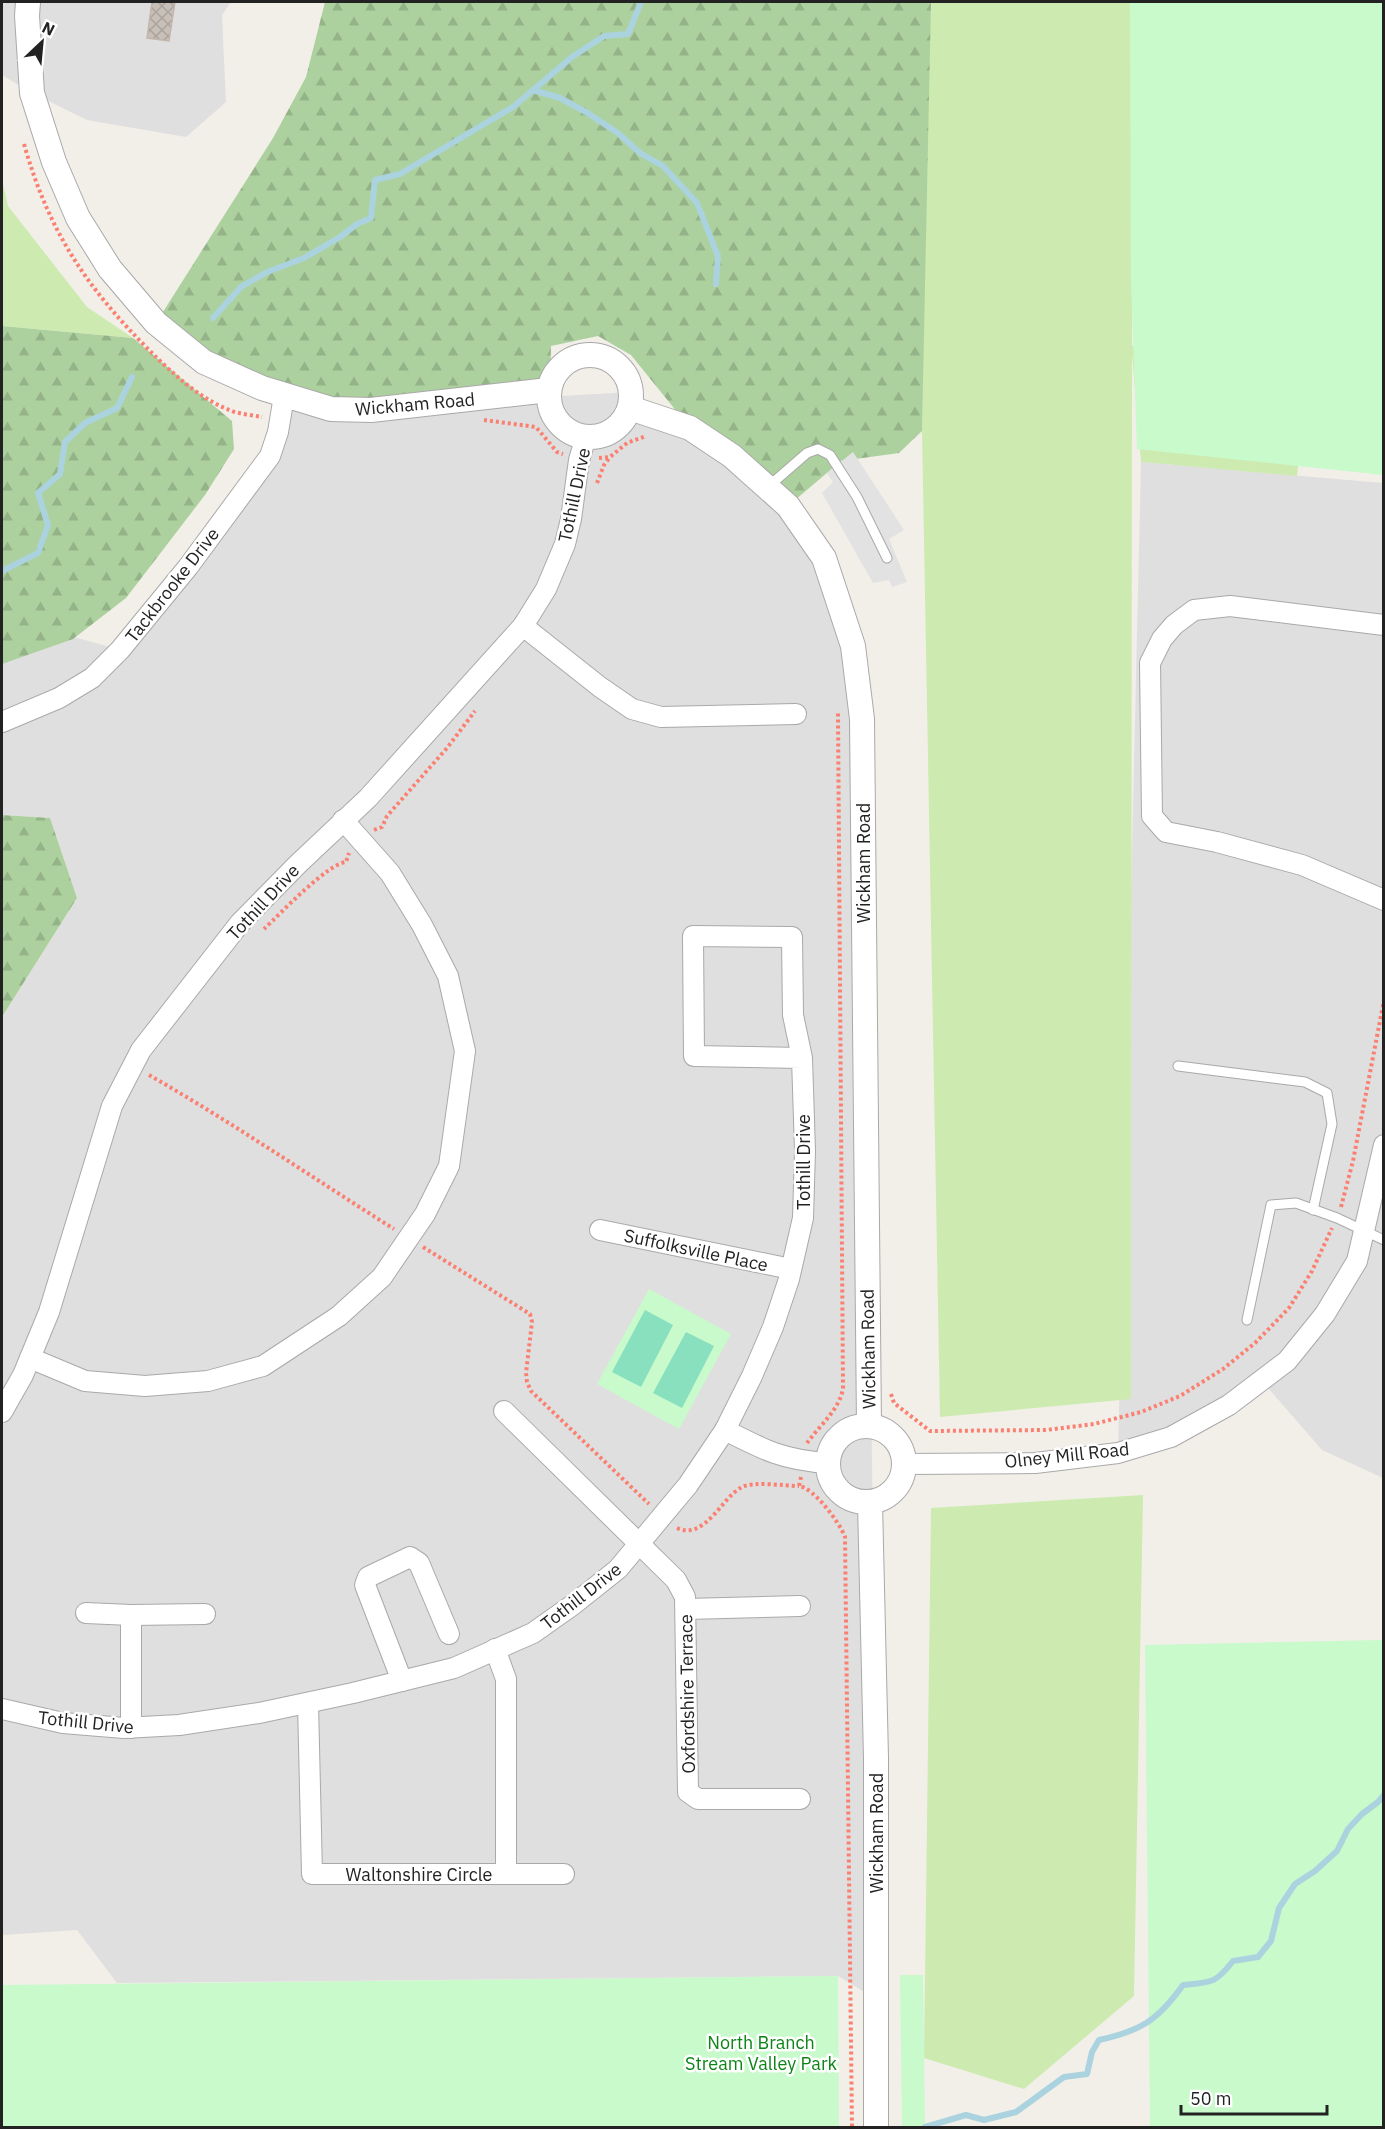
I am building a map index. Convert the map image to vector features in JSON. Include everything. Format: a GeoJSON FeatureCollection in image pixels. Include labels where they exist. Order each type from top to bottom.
{"type":"FeatureCollection","features":[{"type":"Feature","properties":{"kind":"street","name":"Wickham Road"},"geometry":{"type":"LineString","coordinates":[[28,2],[32,93],[54,162],[78,218],[110,269],[156,323],[204,362],[262,388],[331,409],[371,410],[549,390]]}},
{"type":"Feature","properties":{"kind":"street"},"geometry":{"type":"LineString","coordinates":[[592,355],[606,358],[619,366],[628,379],[632,393],[630,408],[624,421],[613,431],[600,436],[582,448],[558,421],[550,406],[549,390],[554,376],[564,365],[577,357],[592,355]]}},
{"type":"Feature","properties":{"kind":"street","name":"Tackbrooke Drive"},"geometry":{"type":"LineString","coordinates":[[2,722],[59,698],[92,678],[120,650],[188,567],[270,456],[284,396]]}},
{"type":"Feature","properties":{"kind":"street","name":"Wickham Road"},"geometry":{"type":"LineString","coordinates":[[630,408],[690,428],[732,456],[788,506],[824,558],[853,646],[862,719],[869,1426]]}},
{"type":"Feature","properties":{"kind":"street","name":"Tothill Drive"},"geometry":{"type":"LineString","coordinates":[[2,1412],[23,1375],[49,1312],[112,1106],[141,1050],[240,923],[368,798],[523,626],[546,589],[565,544],[582,448]]}},
{"type":"Feature","properties":{"kind":"street"},"geometry":{"type":"LineString","coordinates":[[1383,625],[1230,606],[1194,610],[1174,625],[1162,639],[1150,663],[1152,816],[1166,832],[1217,842],[1302,865],[1383,900]]}},
{"type":"Feature","properties":{"kind":"street"},"geometry":{"type":"LineString","coordinates":[[523,626],[600,687],[632,709],[661,717],[796,714]]}},
{"type":"Feature","properties":{"kind":"street"},"geometry":{"type":"LineString","coordinates":[[30,1358],[84,1381],[145,1386],[208,1381],[263,1366],[339,1316],[382,1277],[425,1214],[449,1166],[465,1051],[448,976],[422,925],[390,873],[343,820]]}},
{"type":"Feature","properties":{"kind":"street","name":"Tothill Drive"},"geometry":{"type":"LineString","coordinates":[[2,1709],[63,1723],[130,1728],[179,1725],[259,1713],[454,1668],[533,1633],[574,1605],[618,1569],[640,1544],[688,1485],[725,1430],[773,1327],[791,1269],[803,1218],[805,1151],[802,1059],[793,1015],[792,937],[693,936],[694,1056],[802,1059]]}},
{"type":"Feature","properties":{"kind":"street","name":"Olney Mill Road"},"geometry":{"type":"LineString","coordinates":[[905,1464],[1035,1463],[1118,1453],[1172,1437],[1229,1405],[1287,1361],[1325,1314],[1357,1261],[1383,1145]]}},
{"type":"Feature","properties":{"kind":"street","name":"Suffolksville Place"},"geometry":{"type":"LineString","coordinates":[[600,1230],[791,1269]]}},
{"type":"Feature","properties":{"kind":"street","name":"Oxfordshire Terrace"},"geometry":{"type":"LineString","coordinates":[[504,1412],[676,1580],[685,1597],[688,1792],[698,1799],[800,1799]]}},
{"type":"Feature","properties":{"kind":"street"},"geometry":{"type":"LineString","coordinates":[[725,1430],[769,1452],[816,1462],[829,1476],[835,1488],[845,1497],[857,1502],[870,1503],[884,1499],[903,1479],[905,1464],[902,1450],[895,1438],[883,1429],[869,1426],[856,1427],[840,1436],[830,1451],[816,1462]]}},
{"type":"Feature","properties":{"kind":"street","name":"Wickham Road"},"geometry":{"type":"LineString","coordinates":[[870,1503],[876,1758],[876,2127]]}},
{"type":"Feature","properties":{"kind":"street"},"geometry":{"type":"LineString","coordinates":[[402,1681],[365,1585],[368,1577],[410,1557],[419,1563],[449,1634]]}},
{"type":"Feature","properties":{"kind":"street"},"geometry":{"type":"LineString","coordinates":[[686,1609],[800,1606]]}},
{"type":"Feature","properties":{"kind":"street"},"geometry":{"type":"LineString","coordinates":[[86,1613],[205,1614]]}},
{"type":"Feature","properties":{"kind":"street"},"geometry":{"type":"LineString","coordinates":[[130,1728],[131,1615]]}},
{"type":"Feature","properties":{"kind":"street","name":"Waltonshire Circle"},"geometry":{"type":"LineString","coordinates":[[308,1703],[312,1874],[506,1874],[506,1679],[495,1649]]}},
{"type":"Feature","properties":{"kind":"street"},"geometry":{"type":"LineString","coordinates":[[506,1874],[564,1874]]}},
{"type":"Feature","properties":{"kind":"lane"},"geometry":{"type":"LineString","coordinates":[[767,488],[807,453],[818,449],[830,455],[857,498],[887,558]]}},
{"type":"Feature","properties":{"kind":"lane"},"geometry":{"type":"LineString","coordinates":[[1178,1066],[1305,1082],[1327,1093],[1332,1124],[1313,1210]]}},
{"type":"Feature","properties":{"kind":"lane"},"geometry":{"type":"LineString","coordinates":[[1247,1320],[1271,1204],[1296,1203],[1336,1218],[1383,1240]]}},
{"type":"Feature","properties":{"kind":"path"},"geometry":{"type":"LineString","coordinates":[[22,140],[32,173],[53,225],[92,288],[115,316],[167,368],[209,401],[229,411],[280,420]]}},
{"type":"Feature","properties":{"kind":"path"},"geometry":{"type":"LineString","coordinates":[[480,420],[536,427],[557,452],[582,448],[610,456]]}},
{"type":"Feature","properties":{"kind":"path"},"geometry":{"type":"LineString","coordinates":[[596,484],[610,456],[627,443],[645,436],[652,437]]}},
{"type":"Feature","properties":{"kind":"path"},"geometry":{"type":"LineString","coordinates":[[799,1486],[816,1462],[807,1443],[841,1401],[843,1388],[838,706]]}},
{"type":"Feature","properties":{"kind":"path"},"geometry":{"type":"LineString","coordinates":[[260,932],[335,865],[346,862],[348,855],[362,841],[374,830],[382,827],[387,816],[447,748],[478,707]]}},
{"type":"Feature","properties":{"kind":"path"},"geometry":{"type":"LineString","coordinates":[[891,1383],[894,1403],[930,1431],[1046,1430],[1094,1424],[1141,1412],[1180,1396],[1223,1369],[1255,1343],[1289,1308],[1312,1270],[1336,1218],[1353,1161],[1383,1000]]}},
{"type":"Feature","properties":{"kind":"path"},"geometry":{"type":"LineString","coordinates":[[144,1083],[154,1066]]}},
{"type":"Feature","properties":{"kind":"path"},"geometry":{"type":"LineString","coordinates":[[149,1074],[218,1115],[290,1164],[530,1314],[532,1322],[526,1382],[531,1390],[673,1525],[682,1530],[692,1530],[715,1514],[736,1491],[745,1486],[799,1486],[807,1487],[842,1527],[845,1537],[852,2127]]}},
{"type":"Feature","properties":{"kind":"shaded area"},"geometry":{"type":"Polygon","coordinates":[[[2,2],[231,2],[222,15],[226,102],[186,137],[87,120],[32,93],[2,75],[2,2]]]}},
{"type":"Feature","properties":{"kind":"shaded area"},"geometry":{"type":"Polygon","coordinates":[[[631,392],[732,456],[824,558],[862,719],[876,1758],[876,1999],[838,1976],[117,1983],[77,1930],[2,1935],[2,1017],[77,898],[50,818],[2,815],[2,617],[121,650],[270,456],[284,396],[439,403],[631,392]]]}},
{"type":"Feature","properties":{"kind":"shaded area"},"geometry":{"type":"Polygon","coordinates":[[[853,452],[904,530],[889,539],[907,582],[892,587],[889,580],[873,583],[822,493],[833,482],[827,473],[853,452]]]}},
{"type":"Feature","properties":{"kind":"shaded area"},"geometry":{"type":"Polygon","coordinates":[[[1141,462],[1383,483],[1383,1478],[1322,1450],[1262,1381],[1118,1453],[1141,462]]]}},
{"type":"Feature","properties":{"kind":"green space"},"geometry":{"type":"Polygon","coordinates":[[[325,2],[931,2],[922,431],[899,453],[841,461],[788,506],[690,428],[631,355],[598,336],[551,346],[550,390],[439,403],[284,396],[156,323],[273,138],[306,77],[325,2]]]}},
{"type":"Feature","properties":{"kind":"green space"},"geometry":{"type":"Polygon","coordinates":[[[926,2],[1132,2],[1132,346],[1238,302],[1384,257],[1303,418],[1297,476],[1141,462],[1132,354],[1131,1399],[940,1417],[922,431],[926,2]]]}},
{"type":"Feature","properties":{"kind":"green space"},"geometry":{"type":"Polygon","coordinates":[[[1130,2],[1383,2],[1383,475],[1137,449],[1131,282],[1130,2]]]}},
{"type":"Feature","properties":{"kind":"green space"},"geometry":{"type":"Polygon","coordinates":[[[2,179],[8,206],[87,307],[133,338],[2,326],[2,179]]]}},
{"type":"Feature","properties":{"kind":"green space"},"geometry":{"type":"Polygon","coordinates":[[[2,326],[133,338],[232,421],[234,449],[205,495],[126,598],[73,639],[2,664],[2,326]]]}},
{"type":"Feature","properties":{"kind":"green space"},"geometry":{"type":"Polygon","coordinates":[[[2,815],[50,818],[77,898],[2,1017],[2,815]]]}},
{"type":"Feature","properties":{"kind":"green space"},"geometry":{"type":"Polygon","coordinates":[[[649,1289],[731,1334],[679,1429],[597,1384],[649,1289]]]}},
{"type":"Feature","properties":{"kind":"green space"},"geometry":{"type":"Polygon","coordinates":[[[645,1310],[673,1325],[641,1387],[612,1372],[645,1310]]]}},
{"type":"Feature","properties":{"kind":"green space"},"geometry":{"type":"Polygon","coordinates":[[[686,1332],[714,1346],[682,1408],[653,1393],[686,1332]]]}},
{"type":"Feature","properties":{"kind":"green space"},"geometry":{"type":"Polygon","coordinates":[[[1143,1495],[1134,1996],[1024,2089],[924,2058],[931,1508],[1143,1495]]]}},
{"type":"Feature","properties":{"kind":"green space"},"geometry":{"type":"Polygon","coordinates":[[[1383,1640],[1383,2127],[1150,2127],[1145,1645],[1383,1640]]]}},
{"type":"Feature","properties":{"kind":"green space"},"geometry":{"type":"Polygon","coordinates":[[[900,1975],[923,1975],[925,2127],[902,2127],[900,1975]]]}},
{"type":"Feature","properties":{"kind":"green space","name":"North Branch Stream Valley Park"},"geometry":{"type":"Polygon","coordinates":[[[838,1976],[839,2127],[2,2127],[2,1985],[838,1976]]]}},
{"type":"Feature","properties":{"kind":"building"},"geometry":{"type":"Polygon","coordinates":[[[152,2],[175,2],[169,41],[147,38],[152,2]]]}},
{"type":"Feature","properties":{"kind":"waterway"},"geometry":{"type":"LineString","coordinates":[[213,318],[241,287],[267,272],[304,258],[357,224],[371,218],[375,180],[400,174],[513,107],[572,57],[604,36],[628,34],[641,2]]}},
{"type":"Feature","properties":{"kind":"waterway"},"geometry":{"type":"LineString","coordinates":[[533,90],[560,98],[586,112],[618,133],[640,153],[663,166],[697,203],[718,256],[716,284]]}},
{"type":"Feature","properties":{"kind":"waterway"},"geometry":{"type":"LineString","coordinates":[[2,571],[38,553],[48,525],[38,493],[60,474],[65,442],[85,423],[117,408],[132,377]]}},
{"type":"Feature","properties":{"kind":"waterway"},"geometry":{"type":"LineString","coordinates":[[925,2127],[966,2115],[984,2120],[1016,2112],[1064,2077],[1087,2074],[1092,2052],[1099,2040],[1126,2033],[1147,2022],[1165,2007],[1183,1985],[1212,1980],[1222,1974],[1233,1961],[1258,1957],[1271,1941],[1279,1908],[1295,1884],[1315,1871],[1337,1851],[1348,1829],[1384,1795]]}}]}
